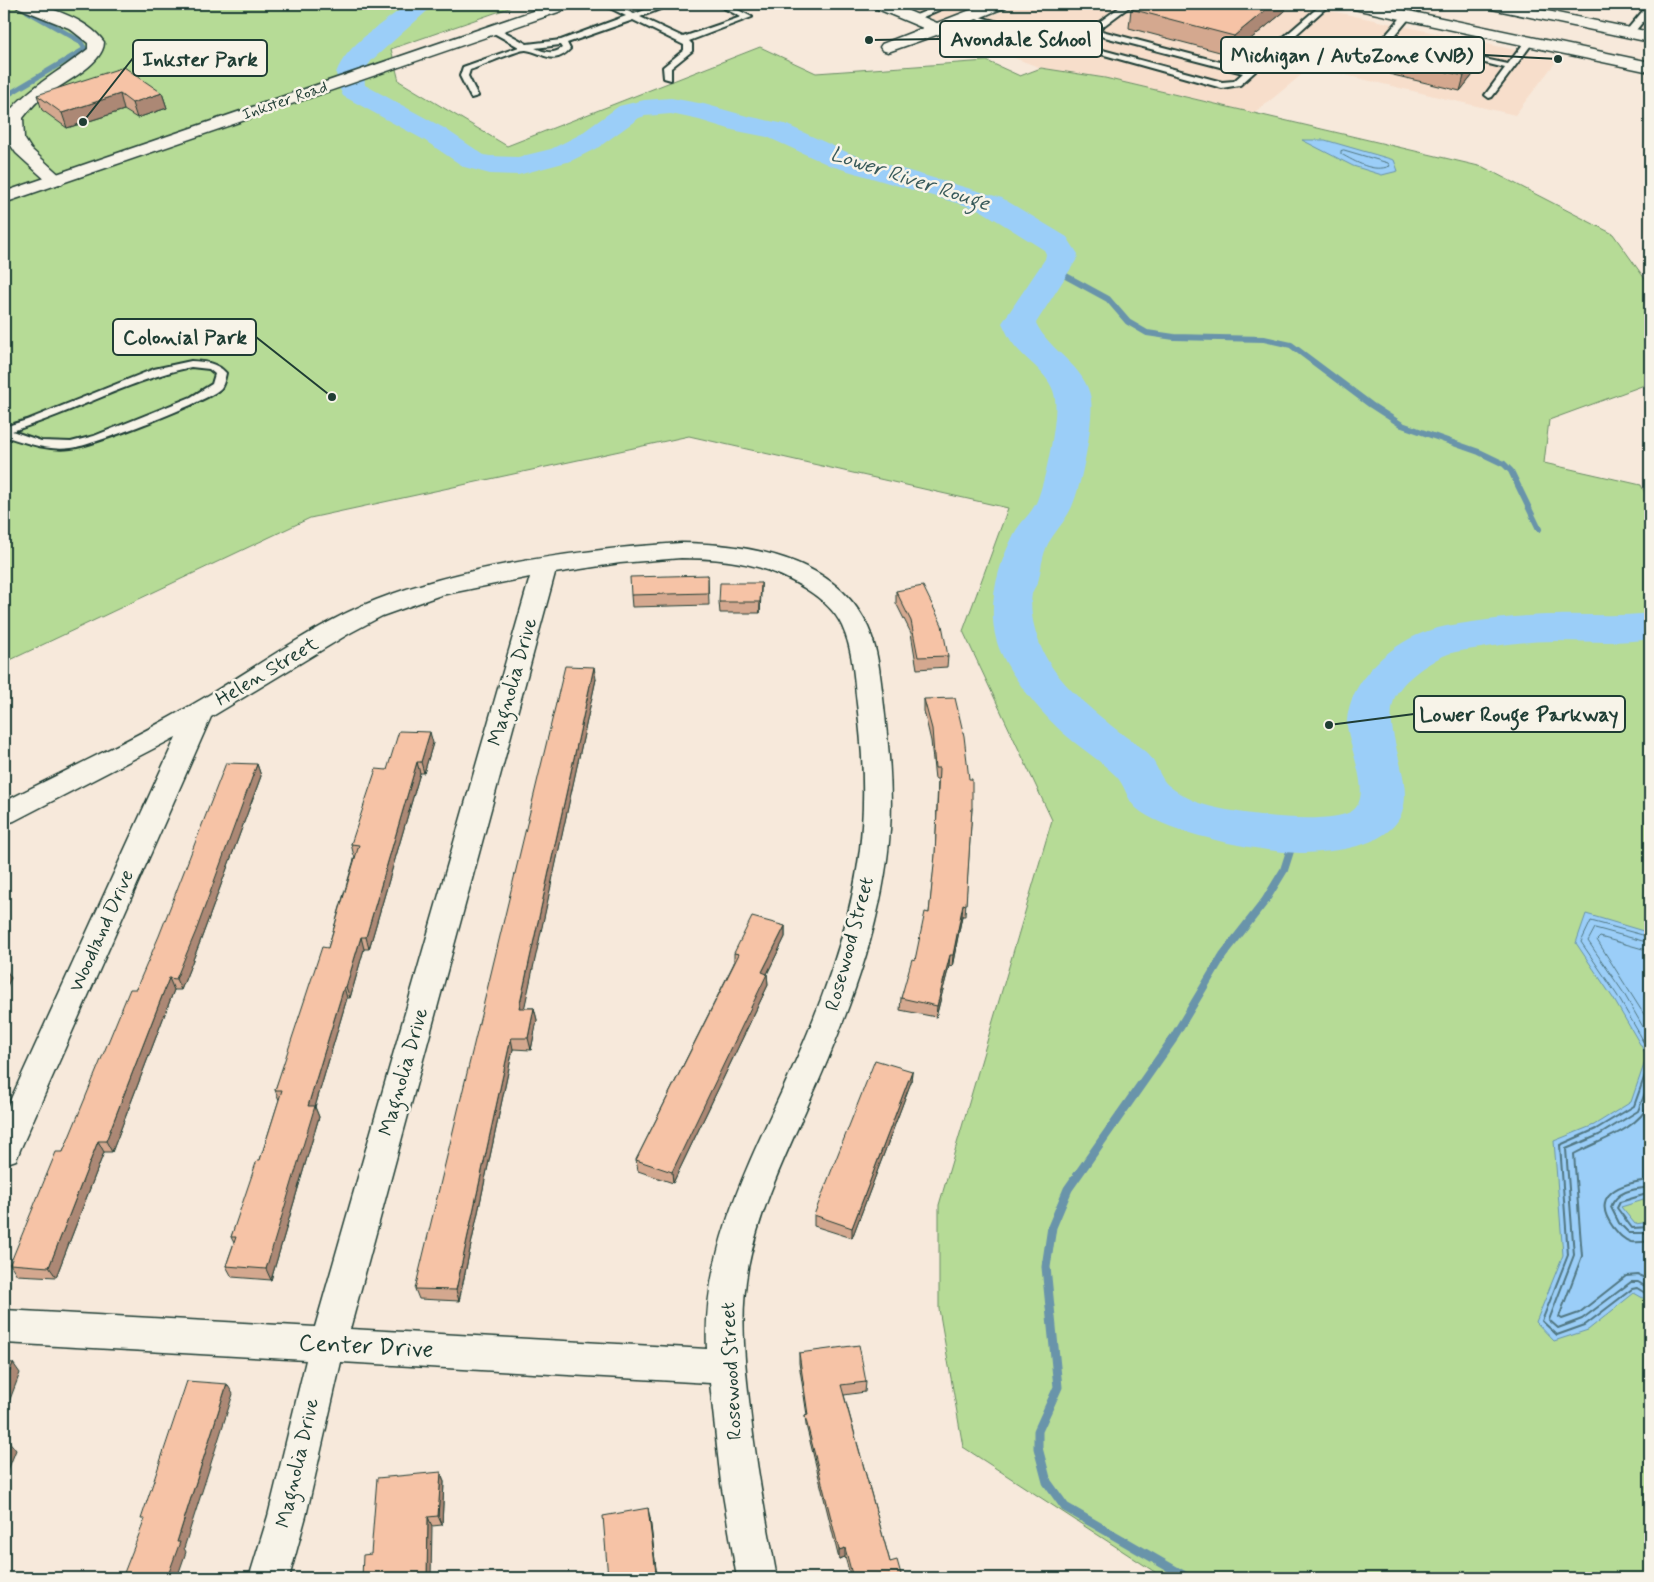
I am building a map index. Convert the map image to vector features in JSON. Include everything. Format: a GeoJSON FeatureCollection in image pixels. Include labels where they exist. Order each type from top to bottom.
{"type":"FeatureCollection","features":[{"type":"Feature","properties":{"kind":"street"},"geometry":{"type":"LineString","coordinates":[[22,4],[75,25],[96,42],[96,52],[68,74],[32,97],[14,117],[15,138],[25,153],[56,180]]}},
{"type":"Feature","properties":{"kind":"street","name":"Inkster Road"},"geometry":{"type":"LineString","coordinates":[[4,198],[567,4]]}},
{"type":"Feature","properties":{"kind":"street"},"geometry":{"type":"LineString","coordinates":[[879,4],[939,29]]}},
{"type":"Feature","properties":{"kind":"street"},"geometry":{"type":"LineString","coordinates":[[888,46],[939,29],[1000,4]]}},
{"type":"Feature","properties":{"kind":"street"},"geometry":{"type":"LineString","coordinates":[[1354,4],[1373,6],[1650,67]]}},
{"type":"Feature","properties":{"kind":"street"},"geometry":{"type":"LineString","coordinates":[[1492,4],[1510,6],[1650,37]]}},
{"type":"Feature","properties":{"kind":"street"},"geometry":{"type":"LineString","coordinates":[[1596,26],[1616,60]]}},
{"type":"Feature","properties":{"kind":"street","name":"Rosewood Street"},"geometry":{"type":"LineString","coordinates":[[545,567],[662,551],[712,550],[748,555],[786,567],[818,584],[842,607],[857,633],[868,687],[874,742],[877,816],[872,859],[861,917],[827,1026],[753,1194],[741,1227],[725,1311],[727,1367],[734,1442],[757,1578]]}},
{"type":"Feature","properties":{"kind":"street","name":"Helen Street"},"geometry":{"type":"LineString","coordinates":[[4,814],[201,712],[340,628],[382,607],[455,583],[545,567]]}},
{"type":"Feature","properties":{"kind":"street","name":"Magnolia Drive"},"geometry":{"type":"LineString","coordinates":[[269,1578],[287,1516],[328,1345],[545,567]]}},
{"type":"Feature","properties":{"kind":"street","name":"Woodland Drive"},"geometry":{"type":"LineString","coordinates":[[4,1150],[201,712]]}},
{"type":"Feature","properties":{"kind":"street","name":"Center Drive"},"geometry":{"type":"LineString","coordinates":[[4,1326],[727,1367]]}},
{"type":"Feature","properties":{"kind":"street"},"geometry":{"type":"LineString","coordinates":[[283,1578],[287,1516]]}},
{"type":"Feature","properties":{"kind":"lane"},"geometry":{"type":"LineString","coordinates":[[606,4],[688,44],[688,51],[667,67],[668,78]]}},
{"type":"Feature","properties":{"kind":"lane"},"geometry":{"type":"LineString","coordinates":[[493,29],[540,54],[552,55],[563,52],[566,49],[562,42],[670,4]]}},
{"type":"Feature","properties":{"kind":"lane"},"geometry":{"type":"LineString","coordinates":[[683,40],[748,17],[720,4]]}},
{"type":"Feature","properties":{"kind":"lane"},"geometry":{"type":"LineString","coordinates":[[913,18],[949,4]]}},
{"type":"Feature","properties":{"kind":"lane"},"geometry":{"type":"LineString","coordinates":[[1073,46],[1128,4]]}},
{"type":"Feature","properties":{"kind":"lane"},"geometry":{"type":"LineString","coordinates":[[969,16],[1073,46],[1222,85],[1237,83],[1326,4]]}},
{"type":"Feature","properties":{"kind":"lane"},"geometry":{"type":"LineString","coordinates":[[1629,33],[1650,8]]}},
{"type":"Feature","properties":{"kind":"lane"},"geometry":{"type":"LineString","coordinates":[[1363,67],[1408,15]]}},
{"type":"Feature","properties":{"kind":"lane"},"geometry":{"type":"LineString","coordinates":[[1092,31],[1248,72]]}},
{"type":"Feature","properties":{"kind":"lane"},"geometry":{"type":"LineString","coordinates":[[1387,40],[1434,50]]}},
{"type":"Feature","properties":{"kind":"lane"},"geometry":{"type":"LineString","coordinates":[[1490,95],[1530,41]]}},
{"type":"Feature","properties":{"kind":"lane"},"geometry":{"type":"LineString","coordinates":[[474,96],[464,76],[466,69],[526,47]]}},
{"type":"Feature","properties":{"kind":"lane"},"geometry":{"type":"LineString","coordinates":[[1453,54],[1510,66]]}},
{"type":"Feature","properties":{"kind":"lane"},"geometry":{"type":"LineString","coordinates":[[191,364],[212,366],[220,373],[217,386],[195,399],[98,438],[71,445],[40,444],[4,431],[158,371],[191,364]]}},
{"type":"Feature","properties":{"kind":"shaded area"},"geometry":{"type":"Polygon","coordinates":[[[895,4],[984,4],[939,21],[895,4]]]}},
{"type":"Feature","properties":{"kind":"shaded area"},"geometry":{"type":"Polygon","coordinates":[[[1019,4],[1298,4],[1558,59],[1515,115],[1311,67],[1255,113],[1105,78],[1041,68],[948,33],[1019,4]]]}},
{"type":"Feature","properties":{"kind":"green space"},"geometry":{"type":"Polygon","coordinates":[[[4,4],[513,4],[509,8],[391,49],[399,81],[507,146],[760,47],[816,73],[987,61],[1020,76],[1041,68],[1105,78],[1483,167],[1613,234],[1650,286],[1650,383],[1549,420],[1544,463],[1641,485],[1650,503],[1650,1578],[1164,1578],[963,1447],[939,1309],[939,1205],[1052,820],[963,631],[1008,508],[689,436],[310,518],[4,663],[4,4]]]}},
{"type":"Feature","properties":{"kind":"water"},"geometry":{"type":"Polygon","coordinates":[[[1302,140],[1325,140],[1394,160],[1398,171],[1382,175],[1353,166],[1302,140]]]}},
{"type":"Feature","properties":{"kind":"water"},"geometry":{"type":"Polygon","coordinates":[[[1586,914],[1650,933],[1650,1198],[1621,1207],[1635,1224],[1650,1222],[1650,1302],[1634,1293],[1588,1330],[1554,1341],[1536,1322],[1563,1255],[1554,1141],[1594,1125],[1631,1102],[1647,1056],[1613,998],[1576,943],[1586,914]]]}},
{"type":"Feature","properties":{"kind":"building"},"geometry":{"type":"Polygon","coordinates":[[[1138,4],[1273,4],[1234,36],[1131,9],[1138,4]]]}},
{"type":"Feature","properties":{"kind":"building"},"geometry":{"type":"Polygon","coordinates":[[[1409,40],[1480,56],[1464,76],[1393,59],[1409,40]]]}},
{"type":"Feature","properties":{"kind":"building"},"geometry":{"type":"Polygon","coordinates":[[[124,67],[162,93],[132,103],[120,94],[62,113],[37,95],[124,67]]]}},
{"type":"Feature","properties":{"kind":"building"},"geometry":{"type":"Polygon","coordinates":[[[708,575],[708,593],[631,595],[630,577],[708,575]]]}},
{"type":"Feature","properties":{"kind":"building"},"geometry":{"type":"Polygon","coordinates":[[[720,583],[761,583],[760,602],[719,602],[720,583]]]}},
{"type":"Feature","properties":{"kind":"building"},"geometry":{"type":"Polygon","coordinates":[[[923,586],[942,625],[948,656],[918,657],[911,621],[896,591],[923,586]]]}},
{"type":"Feature","properties":{"kind":"building"},"geometry":{"type":"Polygon","coordinates":[[[565,666],[594,667],[519,1008],[534,1008],[528,1038],[511,1038],[456,1290],[415,1289],[565,666]]]}},
{"type":"Feature","properties":{"kind":"building"},"geometry":{"type":"Polygon","coordinates":[[[955,698],[964,736],[969,779],[972,779],[972,808],[966,905],[963,904],[953,955],[950,955],[937,1006],[901,998],[912,959],[915,960],[925,912],[929,913],[935,855],[939,768],[935,768],[932,729],[924,699],[955,698]]]}},
{"type":"Feature","properties":{"kind":"building"},"geometry":{"type":"Polygon","coordinates":[[[399,731],[430,732],[421,762],[417,762],[366,937],[361,937],[346,987],[344,987],[308,1106],[315,1106],[266,1269],[226,1266],[236,1237],[231,1237],[257,1160],[260,1160],[282,1090],[275,1090],[322,947],[328,948],[359,845],[351,844],[376,769],[387,770],[399,731]]]}},
{"type":"Feature","properties":{"kind":"building"},"geometry":{"type":"Polygon","coordinates":[[[226,763],[257,764],[196,931],[176,979],[169,978],[106,1141],[98,1141],[49,1267],[10,1264],[56,1152],[63,1152],[130,989],[136,989],[159,936],[226,763]]]}},
{"type":"Feature","properties":{"kind":"building"},"geometry":{"type":"Polygon","coordinates":[[[752,917],[785,926],[762,972],[767,974],[672,1172],[636,1160],[739,954],[734,953],[752,917]]]}},
{"type":"Feature","properties":{"kind":"building"},"geometry":{"type":"Polygon","coordinates":[[[875,1060],[912,1071],[852,1228],[814,1215],[875,1060]]]}},
{"type":"Feature","properties":{"kind":"building"},"geometry":{"type":"Polygon","coordinates":[[[859,1345],[866,1382],[841,1385],[890,1562],[897,1560],[902,1578],[853,1578],[845,1548],[839,1550],[805,1416],[808,1415],[799,1353],[859,1345]]]}},
{"type":"Feature","properties":{"kind":"building"},"geometry":{"type":"Polygon","coordinates":[[[4,1362],[13,1363],[4,1386],[4,1362]]]}},
{"type":"Feature","properties":{"kind":"building"},"geometry":{"type":"Polygon","coordinates":[[[187,1381],[227,1384],[177,1542],[180,1542],[167,1578],[122,1578],[145,1519],[141,1519],[187,1381]]]}},
{"type":"Feature","properties":{"kind":"building"},"geometry":{"type":"Polygon","coordinates":[[[4,1439],[8,1440],[4,1451],[4,1439]]]}},
{"type":"Feature","properties":{"kind":"building"},"geometry":{"type":"Polygon","coordinates":[[[441,1472],[438,1516],[428,1517],[427,1578],[362,1578],[363,1555],[371,1554],[377,1478],[441,1472]]]}},
{"type":"Feature","properties":{"kind":"building"},"geometry":{"type":"Polygon","coordinates":[[[648,1508],[655,1578],[608,1578],[603,1516],[648,1508]]]}},
{"type":"Feature","properties":{"kind":"waterway","name":"Lower River Rouge"},"geometry":{"type":"LineString","coordinates":[[422,4],[362,54],[349,73],[351,85],[353,90],[434,134],[474,161],[490,165],[518,166],[561,155],[589,141],[629,112],[644,108],[671,106],[704,112],[742,124],[775,130],[841,160],[991,204],[1038,231],[1056,244],[1062,254],[1061,259],[1019,323],[1027,340],[1066,379],[1073,398],[1072,417],[1062,486],[1053,507],[1041,527],[1034,533],[1021,563],[1019,579],[1012,594],[1014,628],[1022,653],[1052,696],[1077,721],[1134,767],[1151,796],[1188,817],[1234,827],[1301,836],[1330,834],[1357,828],[1369,822],[1377,814],[1381,805],[1383,784],[1368,723],[1373,696],[1398,667],[1423,649],[1443,640],[1517,629],[1624,630],[1650,626]]}},
{"type":"Feature","properties":{"kind":"waterway"},"geometry":{"type":"LineString","coordinates":[[4,97],[85,49],[80,41],[27,11]]}},
{"type":"Feature","properties":{"kind":"waterway"},"geometry":{"type":"LineString","coordinates":[[1055,270],[1053,269],[1108,299],[1128,322],[1147,333],[1174,337],[1264,339],[1291,345],[1371,405],[1402,425],[1479,452],[1504,464],[1511,471],[1539,529]]}},
{"type":"Feature","properties":{"kind":"waterway"},"geometry":{"type":"LineString","coordinates":[[1172,1040],[1223,955],[1265,901],[1284,870],[1291,848],[1285,833]]}},
{"type":"Feature","properties":{"kind":"waterway"},"geometry":{"type":"LineString","coordinates":[[1173,1039],[1068,1189],[1052,1227],[1046,1267],[1058,1387],[1038,1431],[1038,1448],[1047,1482],[1065,1507],[1188,1578]]}},
{"type":"Feature","properties":{"kind":"place","name":"Avondale School"},"geometry":{"type":"Point","coordinates":[869,40]}},
{"type":"Feature","properties":{"kind":"place","name":"Michigan / AutoZone (WB)"},"geometry":{"type":"Point","coordinates":[1558,59]}},
{"type":"Feature","properties":{"kind":"place","name":"Inkster Park"},"geometry":{"type":"Point","coordinates":[83,122]}},
{"type":"Feature","properties":{"kind":"place","name":"Colonial Park"},"geometry":{"type":"Point","coordinates":[332,397]}},
{"type":"Feature","properties":{"kind":"place","name":"Lower Rouge Parkway"},"geometry":{"type":"Point","coordinates":[1329,725]}}]}
